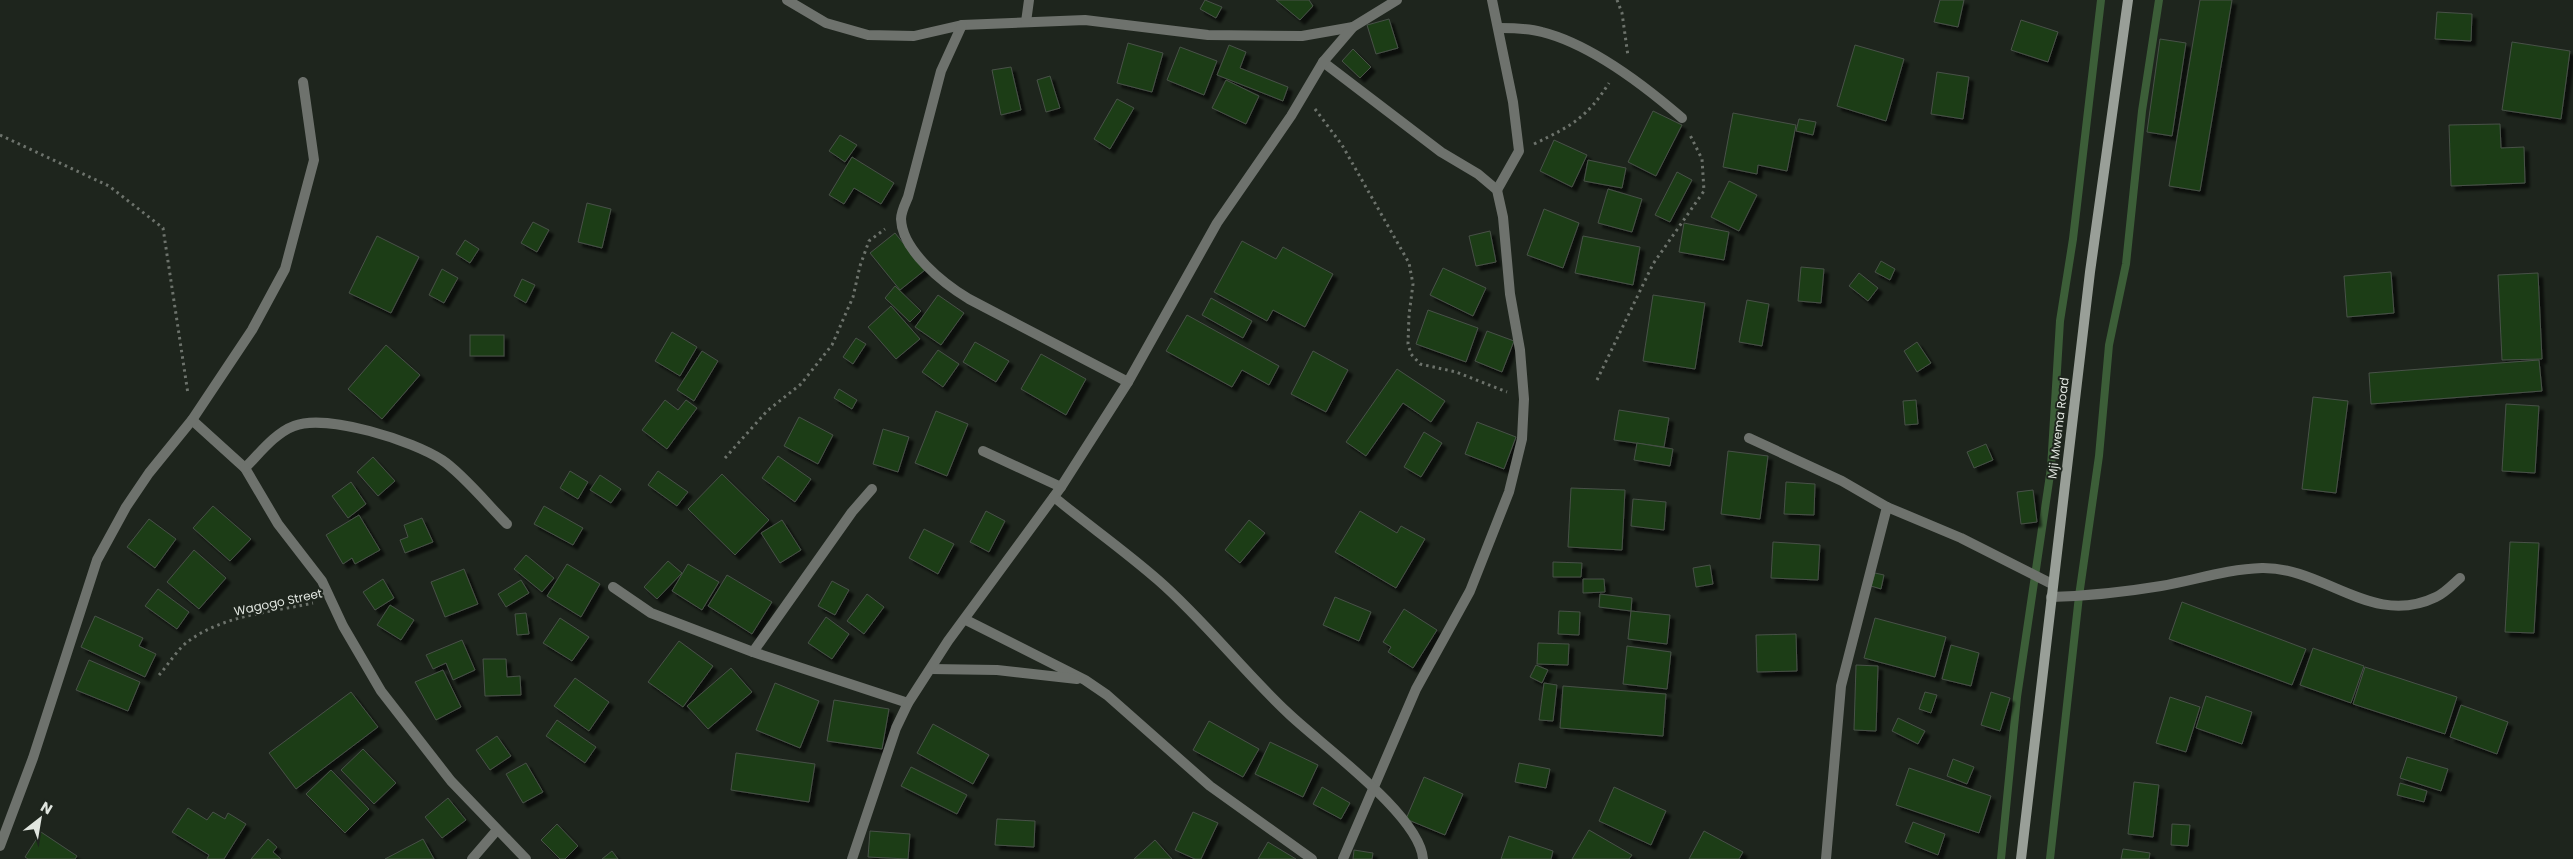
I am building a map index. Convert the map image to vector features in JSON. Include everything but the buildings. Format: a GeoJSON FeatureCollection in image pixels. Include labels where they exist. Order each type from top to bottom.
{"type":"FeatureCollection","features":[{"type":"Feature","properties":{"kind":"main road","name":"Mji Mwema Road"},"geometry":{"type":"LineString","coordinates":[[2020,859],[2090,272],[2128,0]]}},
{"type":"Feature","properties":{"kind":"street"},"geometry":{"type":"LineString","coordinates":[[787,0],[826,23],[868,36],[914,36],[962,25],[1085,20],[1208,35],[1302,36],[1353,27]]}},
{"type":"Feature","properties":{"kind":"street"},"geometry":{"type":"LineString","coordinates":[[1026,22],[1029,0]]}},
{"type":"Feature","properties":{"kind":"street"},"geometry":{"type":"LineString","coordinates":[[852,859],[896,728],[908,703],[948,641],[966,620],[1061,487],[1128,382],[1217,223],[1304,94],[1323,62],[1353,27],[1397,0]]}},
{"type":"Feature","properties":{"kind":"street"},"geometry":{"type":"LineString","coordinates":[[1492,0],[1500,28],[1513,102],[1519,152],[1497,190]]}},
{"type":"Feature","properties":{"kind":"street"},"geometry":{"type":"LineString","coordinates":[[962,25],[941,71],[908,197],[900,216],[902,232],[908,243],[947,286],[1128,382]]}},
{"type":"Feature","properties":{"kind":"street"},"geometry":{"type":"LineString","coordinates":[[1500,28],[1542,32],[1574,43],[1640,84],[1682,118]]}},
{"type":"Feature","properties":{"kind":"street"},"geometry":{"type":"LineString","coordinates":[[1323,62],[1441,152],[1478,174],[1497,190],[1503,217],[1510,294],[1520,350],[1524,399],[1522,439],[1505,501],[1470,591],[1416,689],[1343,859]]}},
{"type":"Feature","properties":{"kind":"street"},"geometry":{"type":"LineString","coordinates":[[0,846],[33,758],[97,560],[126,507],[149,473],[192,420],[252,330],[285,269],[314,160],[303,82]]}},
{"type":"Feature","properties":{"kind":"street"},"geometry":{"type":"LineString","coordinates":[[192,420],[245,468],[278,524],[322,581],[381,691],[451,781],[496,830],[526,859]]}},
{"type":"Feature","properties":{"kind":"street"},"geometry":{"type":"LineString","coordinates":[[245,468],[276,437],[293,426],[318,421],[349,427],[418,446],[444,461],[507,524]]}},
{"type":"Feature","properties":{"kind":"street"},"geometry":{"type":"LineString","coordinates":[[1749,438],[1842,481],[1887,507],[1961,538],[2052,584]]}},
{"type":"Feature","properties":{"kind":"street"},"geometry":{"type":"LineString","coordinates":[[983,451],[1061,487]]}},
{"type":"Feature","properties":{"kind":"street"},"geometry":{"type":"LineString","coordinates":[[754,652],[852,512],[872,489]]}},
{"type":"Feature","properties":{"kind":"street"},"geometry":{"type":"LineString","coordinates":[[1054,497],[1158,580],[1223,643],[1254,680],[1373,788],[1413,833],[1423,853],[1423,859]]}},
{"type":"Feature","properties":{"kind":"street"},"geometry":{"type":"LineString","coordinates":[[1826,859],[1840,686],[1887,507]]}},
{"type":"Feature","properties":{"kind":"street"},"geometry":{"type":"LineString","coordinates":[[2051,597],[2079,596],[2161,586],[2223,572],[2263,568],[2302,574],[2362,601],[2384,606],[2406,605],[2437,597],[2460,578]]}},
{"type":"Feature","properties":{"kind":"street"},"geometry":{"type":"LineString","coordinates":[[612,587],[651,613],[754,652],[908,703]]}},
{"type":"Feature","properties":{"kind":"street"},"geometry":{"type":"LineString","coordinates":[[966,620],[1085,680],[1107,695],[1210,786],[1312,859]]}},
{"type":"Feature","properties":{"kind":"street"},"geometry":{"type":"LineString","coordinates":[[931,669],[997,670],[1085,680]]}},
{"type":"Feature","properties":{"kind":"street"},"geometry":{"type":"LineString","coordinates":[[472,859],[496,830]]}},
{"type":"Feature","properties":{"kind":"path"},"geometry":{"type":"LineString","coordinates":[[1617,0],[1622,13],[1629,64],[1640,84]]}},
{"type":"Feature","properties":{"kind":"path"},"geometry":{"type":"LineString","coordinates":[[1519,152],[1568,127],[1584,116],[1618,70]]}},
{"type":"Feature","properties":{"kind":"path"},"geometry":{"type":"LineString","coordinates":[[1304,94],[1342,145],[1409,263],[1413,284],[1408,344],[1411,354],[1420,364],[1456,372],[1524,399]]}},
{"type":"Feature","properties":{"kind":"path"},"geometry":{"type":"LineString","coordinates":[[1596,380],[1653,264],[1704,191],[1702,159],[1682,118]]}},
{"type":"Feature","properties":{"kind":"path"},"geometry":{"type":"LineString","coordinates":[[0,135],[109,186],[163,228],[192,420]]}},
{"type":"Feature","properties":{"kind":"path"},"geometry":{"type":"LineString","coordinates":[[725,458],[767,411],[801,384],[832,345],[853,298],[860,266],[869,242],[900,216]]}},
{"type":"Feature","properties":{"kind":"path","name":"Wagogo Street"},"geometry":{"type":"LineString","coordinates":[[159,675],[188,640],[206,631],[236,618],[330,599]]}},
{"type":"Feature","properties":{"kind":"waterway"},"geometry":{"type":"LineString","coordinates":[[2001,859],[2017,697],[2051,468],[2060,321],[2073,239],[2101,0]]}},
{"type":"Feature","properties":{"kind":"waterway"},"geometry":{"type":"LineString","coordinates":[[2050,859],[2079,596],[2099,456],[2109,345],[2126,264],[2142,111],[2159,0]]}}]}
